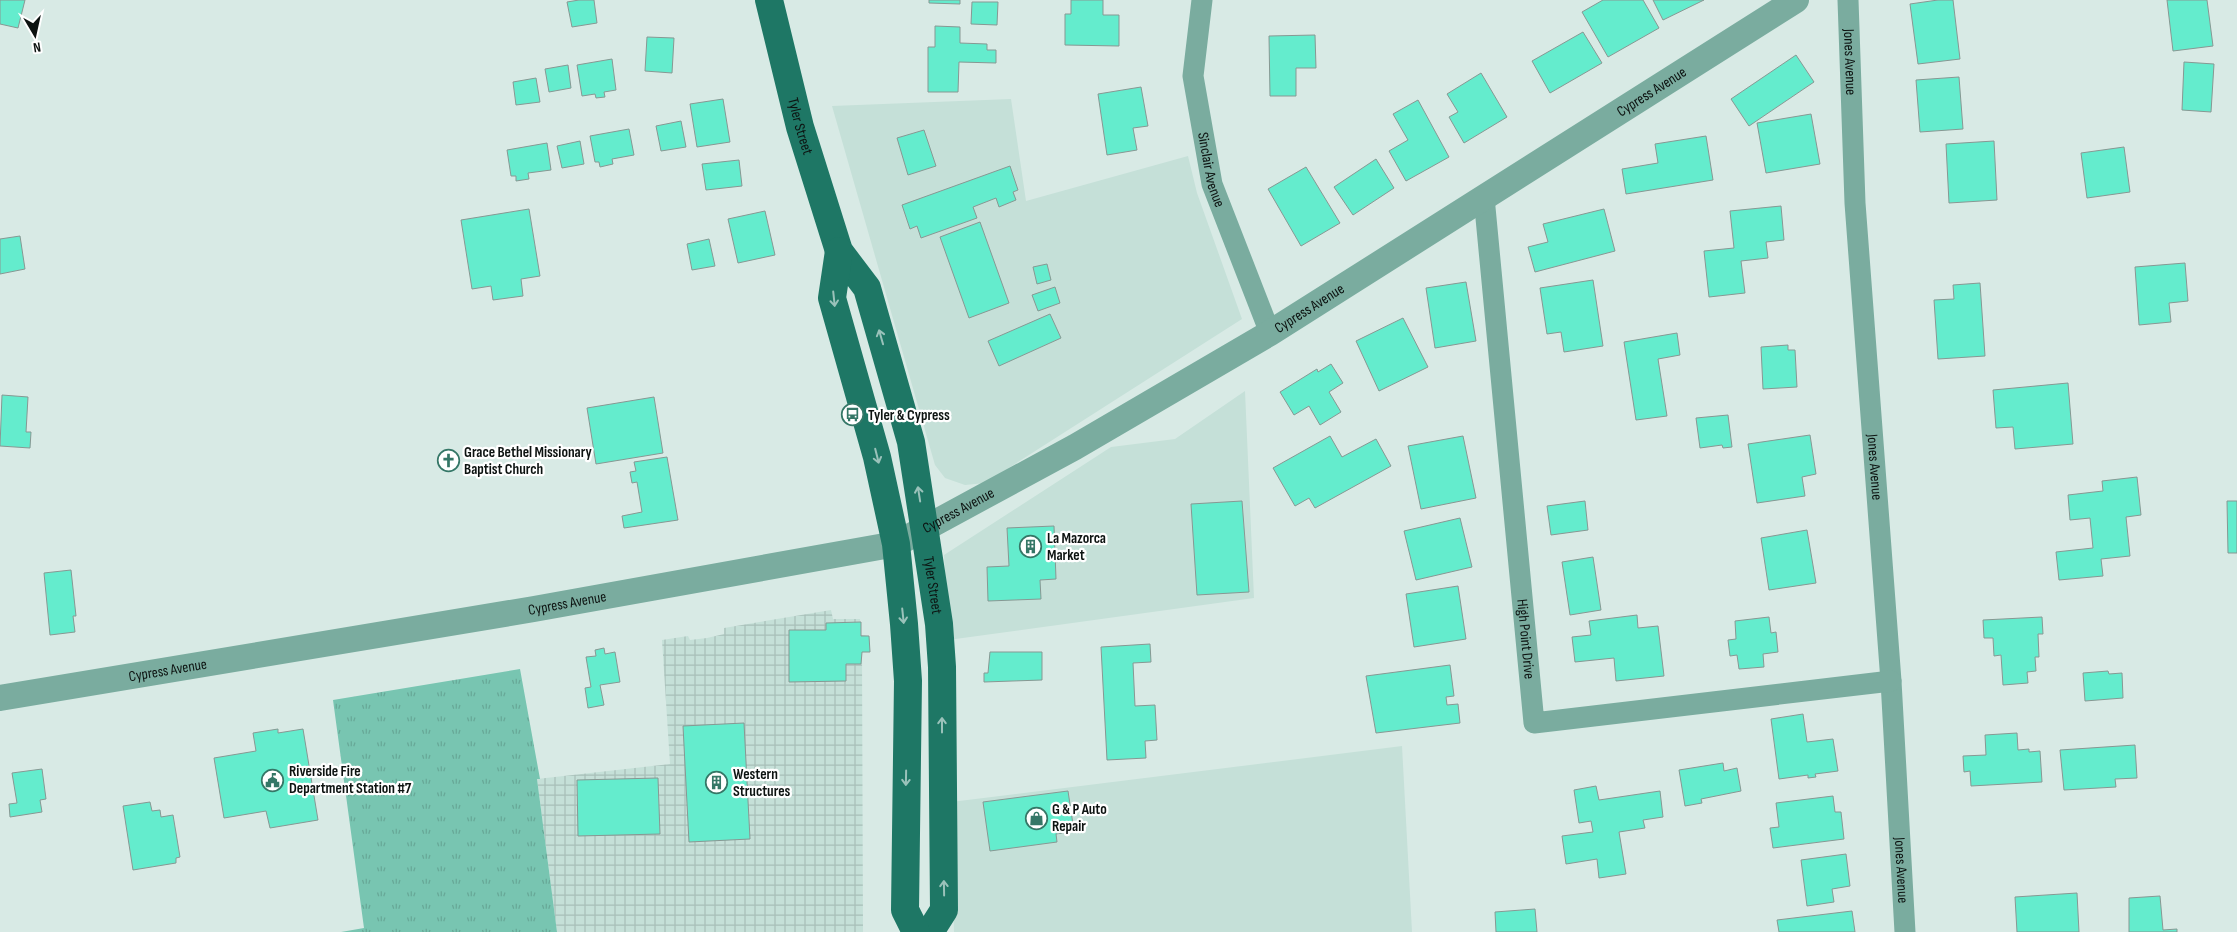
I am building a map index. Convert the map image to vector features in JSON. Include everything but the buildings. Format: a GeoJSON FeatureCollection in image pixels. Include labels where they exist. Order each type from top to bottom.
{"type":"FeatureCollection","features":[{"type":"Feature","properties":{"kind":"main road","name":"Tyler Street"},"geometry":{"type":"LineString","coordinates":[[769,0],[800,127],[839,251],[867,288],[911,442],[939,624],[942,667],[944,910],[930,932]]}},
{"type":"Feature","properties":{"kind":"main road","name":"Tyler Street"},"geometry":{"type":"LineString","coordinates":[[839,251],[832,298],[877,457],[896,544],[908,681],[905,910],[916,932]]}},
{"type":"Feature","properties":{"kind":"street","name":"Sinclair Avenue"},"geometry":{"type":"LineString","coordinates":[[1202,0],[1193,76],[1212,184],[1270,333]]}},
{"type":"Feature","properties":{"kind":"street","name":"Cypress Avenue"},"geometry":{"type":"LineString","coordinates":[[0,698],[541,608],[896,544],[1075,447],[1270,333],[1796,0]]}},
{"type":"Feature","properties":{"kind":"street","name":"Jones Avenue"},"geometry":{"type":"LineString","coordinates":[[1848,0],[1856,202],[1891,681],[1905,932]]}},
{"type":"Feature","properties":{"kind":"street","name":"High Point Drive"},"geometry":{"type":"LineString","coordinates":[[1484,197],[1534,723],[1891,681]]}},
{"type":"Feature","properties":{"kind":"shaded area"},"geometry":{"type":"Polygon","coordinates":[[[1011,99],[1026,201],[1188,156],[1197,193],[1242,319],[985,483],[965,485],[945,478],[935,465],[832,106],[1011,99]]]}},
{"type":"Feature","properties":{"kind":"shaded area"},"geometry":{"type":"Polygon","coordinates":[[[1245,391],[1254,598],[948,640],[944,555],[1111,447],[1175,439],[1245,391]]]}},
{"type":"Feature","properties":{"kind":"shaded area"},"geometry":{"type":"Polygon","coordinates":[[[831,610],[833,619],[860,619],[861,635],[869,636],[870,652],[862,652],[863,932],[557,932],[537,779],[670,764],[662,640],[688,636],[690,640],[707,638],[724,634],[724,628],[831,610]]]}},
{"type":"Feature","properties":{"kind":"shaded area"},"geometry":{"type":"Polygon","coordinates":[[[1402,746],[1412,932],[954,932],[951,802],[1402,746]]]}},
{"type":"Feature","properties":{"kind":"green space"},"geometry":{"type":"Polygon","coordinates":[[[520,669],[540,779],[537,779],[557,932],[341,932],[364,928],[333,700],[520,669]]]}},
{"type":"Feature","properties":{"kind":"place","name":"Tyler & Cypress"},"geometry":{"type":"Point","coordinates":[852,415]}},
{"type":"Feature","properties":{"kind":"place","name":"Grace Bethel Missionary Baptist Church"},"geometry":{"type":"Point","coordinates":[448,461]}},
{"type":"Feature","properties":{"kind":"place","name":"La Mazorca Market"},"geometry":{"type":"Point","coordinates":[1031,547]}},
{"type":"Feature","properties":{"kind":"place","name":"Riverside Fire Department Station #7"},"geometry":{"type":"Point","coordinates":[273,780]}},
{"type":"Feature","properties":{"kind":"place","name":"Western Structures"},"geometry":{"type":"Point","coordinates":[717,783]}},
{"type":"Feature","properties":{"kind":"place","name":"G & P Auto Repair"},"geometry":{"type":"Point","coordinates":[1036,818]}}]}
